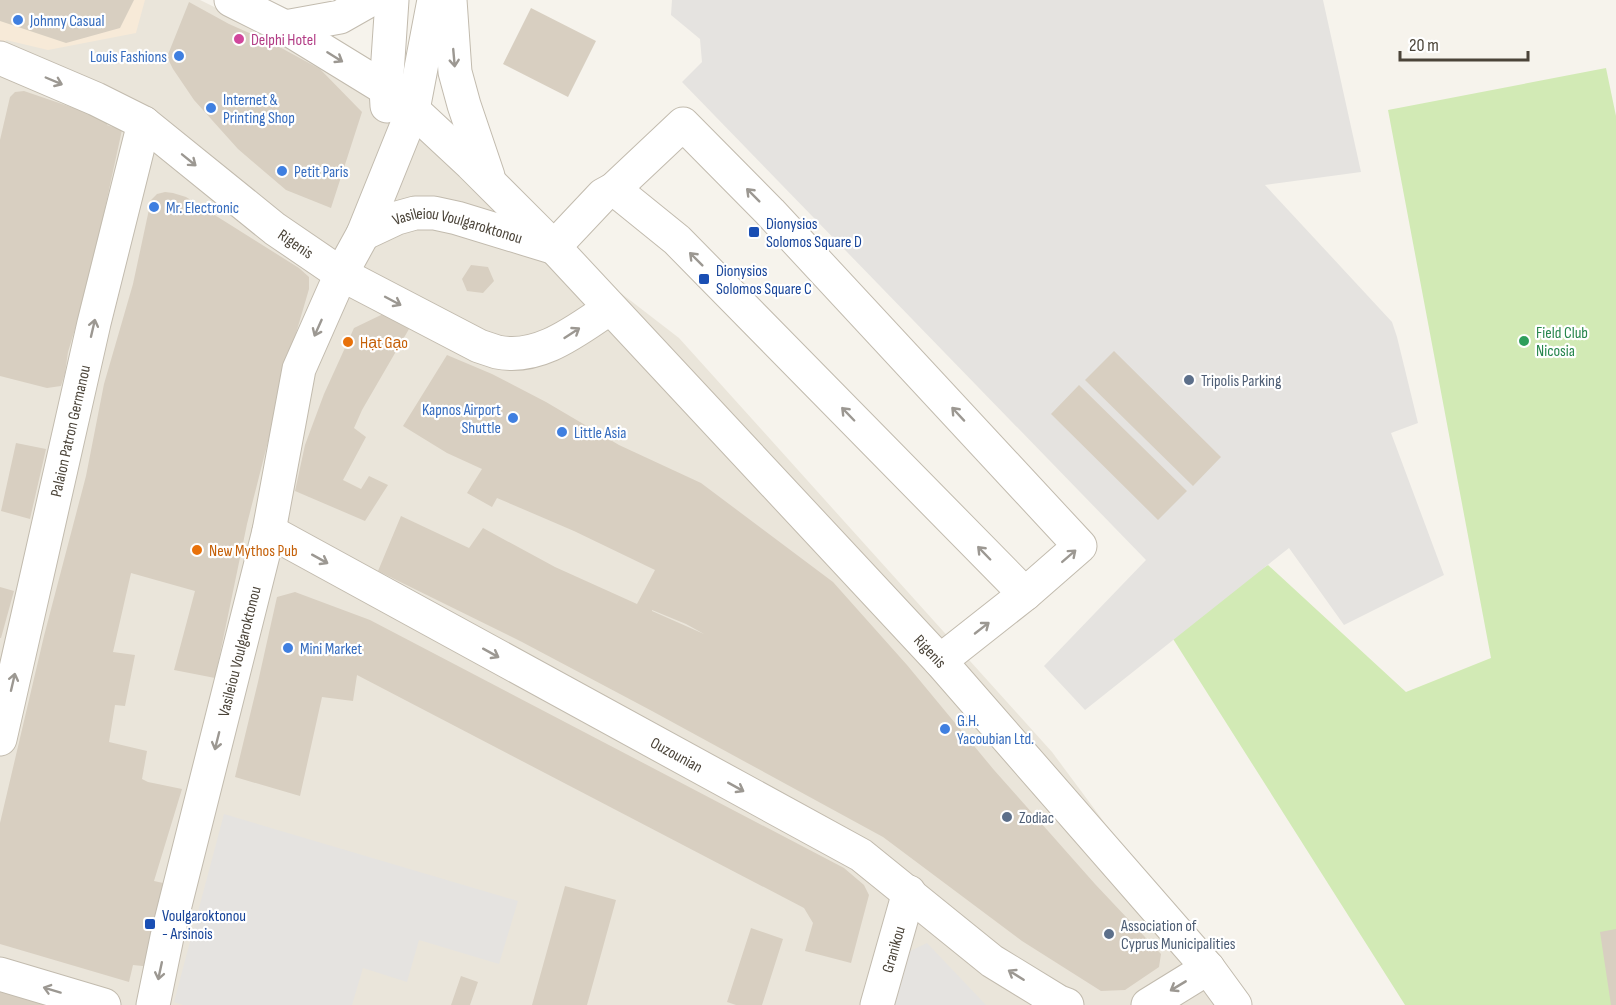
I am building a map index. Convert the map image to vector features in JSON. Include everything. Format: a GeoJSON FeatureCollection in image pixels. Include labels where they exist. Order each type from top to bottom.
{"type":"FeatureCollection","features":[{"type":"Feature","properties":{"kind":"street","name":"Rigenis"},"geometry":{"type":"LineString","coordinates":[[231,0],[285,27],[386,89],[413,110],[490,182],[554,247],[940,661],[1208,968],[1235,1005]]}},
{"type":"Feature","properties":{"kind":"street"},"geometry":{"type":"LineString","coordinates":[[285,27],[340,17],[370,0]]}},
{"type":"Feature","properties":{"kind":"street","name":"Vasileiou Voulgaroktonou"},"geometry":{"type":"LineString","coordinates":[[390,168],[386,89],[392,0]]}},
{"type":"Feature","properties":{"kind":"street","name":"Vasileiou Voulgaroktonou"},"geometry":{"type":"LineString","coordinates":[[153,1005],[167,937],[269,531],[299,369],[341,274],[363,234],[413,110],[434,0]]}},
{"type":"Feature","properties":{"kind":"street"},"geometry":{"type":"LineString","coordinates":[[450,0],[455,72],[490,182]]}},
{"type":"Feature","properties":{"kind":"street","name":"Rigenis"},"geometry":{"type":"LineString","coordinates":[[1,64],[96,99],[144,123],[275,229],[341,274],[479,346],[499,352],[528,352],[541,349],[561,340],[610,308]]}},
{"type":"Feature","properties":{"kind":"street","name":"Palaion Patron Germanou"},"geometry":{"type":"LineString","coordinates":[[0,739],[94,322],[144,123]]}},
{"type":"Feature","properties":{"kind":"street"},"geometry":{"type":"LineString","coordinates":[[554,247],[603,195],[614,189],[682,124],[770,212],[1080,546],[1025,594],[940,661]]}},
{"type":"Feature","properties":{"kind":"street"},"geometry":{"type":"LineString","coordinates":[[614,189],[677,240],[1025,594]]}},
{"type":"Feature","properties":{"kind":"street","name":"Vasileiou Voulgaroktonou"},"geometry":{"type":"LineString","coordinates":[[363,234],[397,218],[415,213],[435,213],[554,247]]}},
{"type":"Feature","properties":{"kind":"street","name":"Ouzounian"},"geometry":{"type":"LineString","coordinates":[[269,531],[861,855],[992,961],[1067,1005]]}},
{"type":"Feature","properties":{"kind":"street","name":"Granikou"},"geometry":{"type":"LineString","coordinates":[[877,1005],[909,892]]}},
{"type":"Feature","properties":{"kind":"street"},"geometry":{"type":"LineString","coordinates":[[1148,1005],[1208,968]]}},
{"type":"Feature","properties":{"kind":"street"},"geometry":{"type":"LineString","coordinates":[[0,974],[104,1005]]}},
{"type":"Feature","properties":{"kind":"shaded area"},"geometry":{"type":"Polygon","coordinates":[[[0,0],[200,0],[311,54],[679,338],[1052,752],[1240,1005],[0,1005],[0,0]]]}},
{"type":"Feature","properties":{"kind":"shaded area"},"geometry":{"type":"Polygon","coordinates":[[[0,0],[145,0],[136,33],[48,50],[6,40],[0,59],[0,0]]]}},
{"type":"Feature","properties":{"kind":"shaded area","name":"Tripolis Parking"},"geometry":{"type":"Polygon","coordinates":[[[672,0],[1323,0],[1361,172],[1265,185],[1392,322],[1418,423],[1391,433],[1444,575],[1344,625],[1289,548],[1085,710],[1044,666],[1146,560],[682,82],[702,62],[700,39],[671,15],[672,0]]]}},
{"type":"Feature","properties":{"kind":"shaded area"},"geometry":{"type":"Polygon","coordinates":[[[224,814],[518,901],[499,964],[419,940],[407,982],[363,968],[352,1005],[183,1005],[174,1002],[224,814]]]}},
{"type":"Feature","properties":{"kind":"shaded area"},"geometry":{"type":"Polygon","coordinates":[[[927,943],[986,1005],[892,1005],[908,952],[927,943]]]}},
{"type":"Feature","properties":{"kind":"green space","name":"Field Club Nicosia"},"geometry":{"type":"Polygon","coordinates":[[[1606,68],[1616,116],[1616,1005],[1405,1005],[1168,631],[1268,565],[1406,692],[1491,658],[1388,110],[1606,68]]]}},
{"type":"Feature","properties":{"kind":"building"},"geometry":{"type":"Polygon","coordinates":[[[0,0],[134,0],[120,28],[66,43],[0,21],[0,0]]]}},
{"type":"Feature","properties":{"kind":"building"},"geometry":{"type":"Polygon","coordinates":[[[189,2],[320,69],[362,112],[331,208],[286,190],[238,149],[194,100],[167,57],[189,2]]]}},
{"type":"Feature","properties":{"kind":"building"},"geometry":{"type":"Polygon","coordinates":[[[531,8],[596,41],[568,97],[503,64],[531,8]]]}},
{"type":"Feature","properties":{"kind":"building"},"geometry":{"type":"Polygon","coordinates":[[[24,91],[109,120],[107,125],[122,130],[88,286],[68,352],[65,373],[61,386],[47,388],[0,376],[0,140],[10,97],[15,92],[24,91]]]}},
{"type":"Feature","properties":{"kind":"building"},"geometry":{"type":"Polygon","coordinates":[[[165,192],[186,197],[299,268],[309,277],[309,289],[247,524],[215,678],[174,670],[195,591],[131,573],[113,652],[135,655],[125,706],[115,705],[109,742],[147,751],[142,779],[182,789],[154,881],[172,885],[152,967],[133,965],[129,982],[0,944],[0,823],[44,636],[86,476],[104,384],[133,284],[151,200],[157,194],[165,192]]]}},
{"type":"Feature","properties":{"kind":"building"},"geometry":{"type":"Polygon","coordinates":[[[471,265],[488,267],[494,281],[483,293],[467,291],[462,279],[471,265]]]}},
{"type":"Feature","properties":{"kind":"building"},"geometry":{"type":"Polygon","coordinates":[[[383,314],[409,329],[354,428],[366,437],[343,480],[361,489],[369,476],[388,485],[365,521],[295,491],[305,445],[324,394],[354,328],[383,314]]]}},
{"type":"Feature","properties":{"kind":"building"},"geometry":{"type":"Polygon","coordinates":[[[1114,351],[1221,457],[1193,486],[1085,380],[1114,351]]]}},
{"type":"Feature","properties":{"kind":"building"},"geometry":{"type":"Polygon","coordinates":[[[447,355],[492,374],[546,402],[619,445],[701,483],[833,582],[907,665],[994,770],[1095,884],[1161,954],[1159,967],[1125,990],[1101,991],[1022,941],[883,837],[522,642],[378,571],[401,516],[469,548],[483,528],[555,567],[637,604],[655,570],[574,531],[497,498],[492,507],[467,493],[482,469],[447,453],[403,426],[447,355]],[[652,610],[704,634],[686,624],[652,610]]]}},
{"type":"Feature","properties":{"kind":"building"},"geometry":{"type":"Polygon","coordinates":[[[1079,385],[1187,491],[1158,520],[1051,414],[1079,385]]]}},
{"type":"Feature","properties":{"kind":"building"},"geometry":{"type":"Polygon","coordinates":[[[16,443],[46,449],[30,519],[1,511],[16,443]]]}},
{"type":"Feature","properties":{"kind":"building"},"geometry":{"type":"Polygon","coordinates":[[[0,587],[14,591],[1,638],[0,638],[0,587]]]}},
{"type":"Feature","properties":{"kind":"building"},"geometry":{"type":"Polygon","coordinates":[[[295,592],[370,620],[844,868],[864,885],[869,895],[851,963],[805,951],[813,923],[804,908],[357,675],[353,701],[322,697],[300,796],[235,777],[277,597],[295,592]]]}},
{"type":"Feature","properties":{"kind":"building"},"geometry":{"type":"Polygon","coordinates":[[[565,886],[616,900],[587,1005],[532,1005],[565,886]]]}},
{"type":"Feature","properties":{"kind":"building"},"geometry":{"type":"Polygon","coordinates":[[[751,928],[783,939],[762,1005],[736,1005],[727,1002],[751,928]]]}},
{"type":"Feature","properties":{"kind":"building"},"geometry":{"type":"Polygon","coordinates":[[[1616,929],[1616,1005],[1611,1005],[1600,932],[1616,929]]]}},
{"type":"Feature","properties":{"kind":"building"},"geometry":{"type":"Polygon","coordinates":[[[461,976],[478,982],[470,1005],[451,1005],[461,976]]]}},
{"type":"Feature","properties":{"kind":"building"},"geometry":{"type":"Polygon","coordinates":[[[0,988],[58,1005],[0,1005],[0,988]]]}},
{"type":"Feature","properties":{"kind":"place","name":"Johnny Casual"},"geometry":{"type":"Point","coordinates":[18,20]}},
{"type":"Feature","properties":{"kind":"place","name":"Delphi Hotel"},"geometry":{"type":"Point","coordinates":[239,39]}},
{"type":"Feature","properties":{"kind":"place","name":"Louis Fashions"},"geometry":{"type":"Point","coordinates":[179,56]}},
{"type":"Feature","properties":{"kind":"place","name":"Internet & Printing Shop"},"geometry":{"type":"Point","coordinates":[211,108]}},
{"type":"Feature","properties":{"kind":"place","name":"Petit Paris"},"geometry":{"type":"Point","coordinates":[282,171]}},
{"type":"Feature","properties":{"kind":"place","name":"Mr. Electronic"},"geometry":{"type":"Point","coordinates":[154,207]}},
{"type":"Feature","properties":{"kind":"place","name":"Dionysios Solomos Square D"},"geometry":{"type":"Point","coordinates":[754,232]}},
{"type":"Feature","properties":{"kind":"place","name":"Dionysios Solomos Square C"},"geometry":{"type":"Point","coordinates":[704,279]}},
{"type":"Feature","properties":{"kind":"place","name":"Field Club Nicosia"},"geometry":{"type":"Point","coordinates":[1524,341]}},
{"type":"Feature","properties":{"kind":"place","name":"Hạt Gạo"},"geometry":{"type":"Point","coordinates":[348,342]}},
{"type":"Feature","properties":{"kind":"place","name":"Tripolis Parking"},"geometry":{"type":"Point","coordinates":[1189,380]}},
{"type":"Feature","properties":{"kind":"place","name":"Kapnos Airport Shuttle"},"geometry":{"type":"Point","coordinates":[513,418]}},
{"type":"Feature","properties":{"kind":"place","name":"Little Asia"},"geometry":{"type":"Point","coordinates":[562,432]}},
{"type":"Feature","properties":{"kind":"place","name":"New Mythos Pub"},"geometry":{"type":"Point","coordinates":[197,550]}},
{"type":"Feature","properties":{"kind":"place","name":"Mini Market"},"geometry":{"type":"Point","coordinates":[288,648]}},
{"type":"Feature","properties":{"kind":"place","name":"G.H. Yacoubian Ltd."},"geometry":{"type":"Point","coordinates":[945,729]}},
{"type":"Feature","properties":{"kind":"place","name":"Zodiac"},"geometry":{"type":"Point","coordinates":[1007,817]}},
{"type":"Feature","properties":{"kind":"place","name":"Voulgaroktonou - Arsinois"},"geometry":{"type":"Point","coordinates":[150,924]}},
{"type":"Feature","properties":{"kind":"place","name":"Association of Cyprus Municipalities"},"geometry":{"type":"Point","coordinates":[1109,934]}}]}
